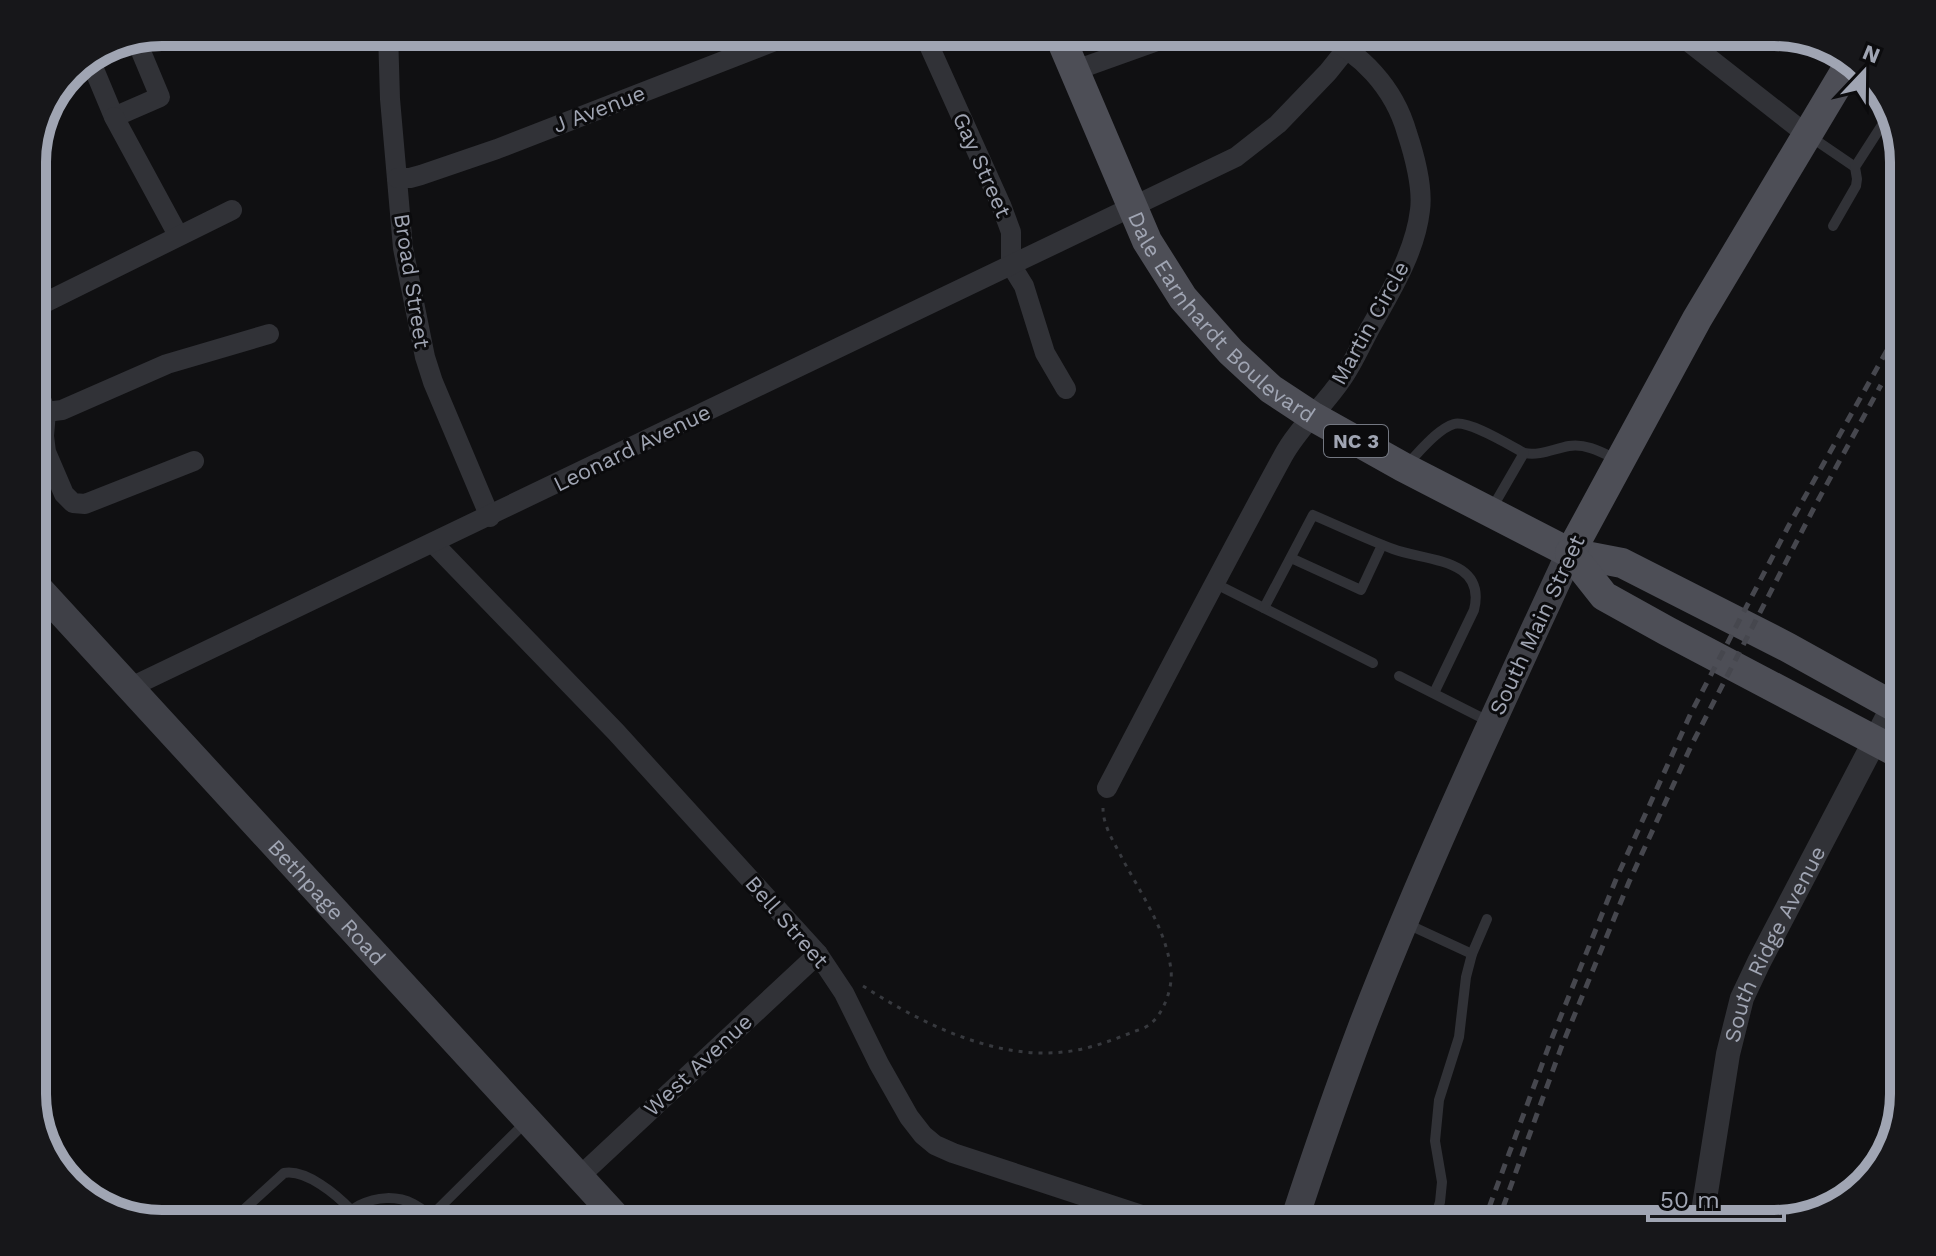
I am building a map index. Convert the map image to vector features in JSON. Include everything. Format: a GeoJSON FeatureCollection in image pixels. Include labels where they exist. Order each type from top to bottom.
{"type":"FeatureCollection","features":[{"type":"Feature","properties":{"kind":"main road","name":"Dale Earnhardt Boulevard"},"geometry":{"type":"LineString","coordinates":[[1063,46],[1147,241],[1183,298],[1231,352],[1271,389],[1403,467],[1570,553],[1622,563],[1890,695]]}},
{"type":"Feature","properties":{"kind":"main road","name":"South Main Street"},"geometry":{"type":"LineString","coordinates":[[1298,1210],[1363,1025],[1405,923],[1570,553],[1697,319],[1824,105]]}},
{"type":"Feature","properties":{"kind":"main road","name":"Dale Earnhardt Boulevard"},"geometry":{"type":"LineString","coordinates":[[1570,553],[1604,596],[1890,748]]}},
{"type":"Feature","properties":{"kind":"main road","name":"Bethpage Road"},"geometry":{"type":"LineString","coordinates":[[46,596],[610,1210]]}},
{"type":"Feature","properties":{"kind":"street","name":"Broad Street"},"geometry":{"type":"LineString","coordinates":[[388,46],[403,248],[425,357],[490,517]]}},
{"type":"Feature","properties":{"kind":"street","name":"J Avenue"},"geometry":{"type":"LineString","coordinates":[[397,178],[421,175],[497,149],[762,46]]}},
{"type":"Feature","properties":{"kind":"street","name":"Gay Street"},"geometry":{"type":"LineString","coordinates":[[929,46],[1001,205],[1011,232],[1011,265],[1024,286],[1045,353],[1066,389]]}},
{"type":"Feature","properties":{"kind":"street"},"geometry":{"type":"LineString","coordinates":[[1073,71],[1143,46]]}},
{"type":"Feature","properties":{"kind":"street","name":"Martin Circle"},"geometry":{"type":"LineString","coordinates":[[1107,788],[1285,451],[1343,379],[1399,275],[1414,239],[1421,208],[1416,161],[1404,121],[1376,74],[1342,46]]}},
{"type":"Feature","properties":{"kind":"street"},"geometry":{"type":"LineString","coordinates":[[1131,207],[1236,157],[1278,124],[1348,46]]}},
{"type":"Feature","properties":{"kind":"street"},"geometry":{"type":"LineString","coordinates":[[1694,46],[1806,134]]}},
{"type":"Feature","properties":{"kind":"street"},"geometry":{"type":"LineString","coordinates":[[114,117],[160,97],[140,48]]}},
{"type":"Feature","properties":{"kind":"street"},"geometry":{"type":"LineString","coordinates":[[94,69],[114,117],[178,235]]}},
{"type":"Feature","properties":{"kind":"street","name":"Leonard Avenue"},"geometry":{"type":"LineString","coordinates":[[131,687],[1131,207]]}},
{"type":"Feature","properties":{"kind":"street"},"geometry":{"type":"LineString","coordinates":[[46,302],[232,210]]}},
{"type":"Feature","properties":{"kind":"street"},"geometry":{"type":"LineString","coordinates":[[46,412],[62,410],[167,364],[269,334]]}},
{"type":"Feature","properties":{"kind":"street"},"geometry":{"type":"LineString","coordinates":[[46,452],[64,494],[73,503],[85,504],[194,461]]}},
{"type":"Feature","properties":{"kind":"street","name":"Bell Street"},"geometry":{"type":"LineString","coordinates":[[434,544],[616,732],[818,954],[844,993],[909,1117],[923,1135],[935,1145],[953,1153],[1126,1210]]}},
{"type":"Feature","properties":{"kind":"street","name":"South Ridge Avenue"},"geometry":{"type":"LineString","coordinates":[[1703,1210],[1728,1054],[1742,998],[1874,739],[1890,715]]}},
{"type":"Feature","properties":{"kind":"street","name":"West Avenue"},"geometry":{"type":"LineString","coordinates":[[579,1177],[818,954]]}},
{"type":"Feature","properties":{"kind":"lane"},"geometry":{"type":"LineString","coordinates":[[1833,226],[1856,186],[1855,167],[1883,123]]}},
{"type":"Feature","properties":{"kind":"lane"},"geometry":{"type":"LineString","coordinates":[[1806,134],[1855,167]]}},
{"type":"Feature","properties":{"kind":"lane"},"geometry":{"type":"LineString","coordinates":[[1403,467],[1443,430],[1456,423],[1469,425],[1524,453],[1533,455],[1582,446],[1619,460]]}},
{"type":"Feature","properties":{"kind":"lane"},"geometry":{"type":"LineString","coordinates":[[1490,512],[1524,453]]}},
{"type":"Feature","properties":{"kind":"lane"},"geometry":{"type":"LineString","coordinates":[[1264,608],[1313,515],[1396,551],[1420,555],[1462,570],[1476,590],[1474,610],[1434,693]]}},
{"type":"Feature","properties":{"kind":"lane"},"geometry":{"type":"LineString","coordinates":[[1291,558],[1361,590],[1382,545]]}},
{"type":"Feature","properties":{"kind":"lane"},"geometry":{"type":"LineString","coordinates":[[1214,583],[1373,663]]}},
{"type":"Feature","properties":{"kind":"lane"},"geometry":{"type":"LineString","coordinates":[[1399,676],[1492,723]]}},
{"type":"Feature","properties":{"kind":"lane"},"geometry":{"type":"LineString","coordinates":[[1437,1210],[1442,1182],[1435,1141],[1439,1100],[1459,1037],[1472,954],[1487,919]]}},
{"type":"Feature","properties":{"kind":"lane"},"geometry":{"type":"LineString","coordinates":[[1405,923],[1472,954]]}},
{"type":"Feature","properties":{"kind":"lane"},"geometry":{"type":"LineString","coordinates":[[442,1210],[527,1120]]}},
{"type":"Feature","properties":{"kind":"lane"},"geometry":{"type":"LineString","coordinates":[[243,1210],[284,1173],[291,1171],[337,1195],[351,1210],[372,1199],[388,1197],[404,1200],[421,1210]]}},
{"type":"Feature","properties":{"kind":"path"},"geometry":{"type":"LineString","coordinates":[[859,984],[932,1025],[1024,1053],[1063,1052],[1102,1045],[1149,1025],[1162,1010],[1172,973],[1163,936],[1106,829],[1102,812],[1107,788]]}},
{"type":"Feature","properties":{"kind":"railway"},"geometry":{"type":"LineString","coordinates":[[1488,1210],[1550,1043],[1617,877],[1691,713],[1788,527],[1890,345]]}},
{"type":"Feature","properties":{"kind":"railway"},"geometry":{"type":"LineString","coordinates":[[1502,1210],[1561,1048],[1629,882],[1692,744],[1881,385]]}}]}
